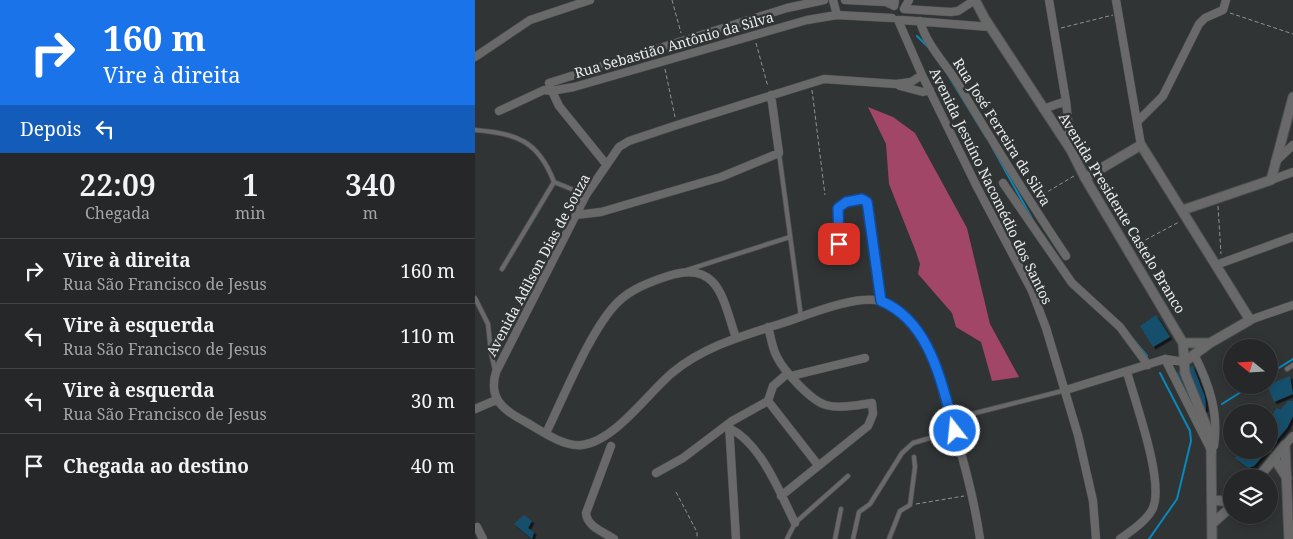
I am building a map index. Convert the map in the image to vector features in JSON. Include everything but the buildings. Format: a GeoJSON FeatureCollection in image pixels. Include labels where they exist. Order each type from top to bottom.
{"type":"FeatureCollection","features":[{"type":"Feature","properties":{"kind":"street"},"geometry":{"type":"LineString","coordinates":[[475,57],[530,20],[590,0]]}},
{"type":"Feature","properties":{"kind":"street","name":"Rua Sebastião Antônio da Silva"},"geometry":{"type":"LineString","coordinates":[[548,88],[683,41],[787,8],[825,0]]}},
{"type":"Feature","properties":{"kind":"street"},"geometry":{"type":"LineString","coordinates":[[833,0],[837,15]]}},
{"type":"Feature","properties":{"kind":"street"},"geometry":{"type":"LineString","coordinates":[[845,0],[886,2],[894,3],[904,9],[954,12],[975,0]]}},
{"type":"Feature","properties":{"kind":"street"},"geometry":{"type":"LineString","coordinates":[[894,3],[891,12],[897,19],[906,14],[904,9],[909,0]]}},
{"type":"Feature","properties":{"kind":"street","name":"Avenida Presidente Castelo Branco"},"geometry":{"type":"LineString","coordinates":[[975,0],[990,27],[1071,150],[1083,175],[1129,249],[1183,343],[1185,373],[1210,432],[1213,453],[1212,539]]}},
{"type":"Feature","properties":{"kind":"street"},"geometry":{"type":"LineString","coordinates":[[1049,0],[1066,101],[1071,150]]}},
{"type":"Feature","properties":{"kind":"street"},"geometry":{"type":"LineString","coordinates":[[1116,0],[1141,145],[1184,214],[1219,264],[1249,320]]}},
{"type":"Feature","properties":{"kind":"street"},"geometry":{"type":"LineString","coordinates":[[1137,122],[1163,96],[1199,24],[1205,18],[1223,10],[1226,0]]}},
{"type":"Feature","properties":{"kind":"street","name":"Rua Sebastião Antônio da Silva"},"geometry":{"type":"LineString","coordinates":[[548,88],[663,62],[807,20],[837,15],[990,27]]}},
{"type":"Feature","properties":{"kind":"street","name":"Avenida Jesuíno Nacomédio dos Santos"},"geometry":{"type":"LineString","coordinates":[[897,19],[922,75],[977,187],[1032,291],[1047,328],[1078,434],[1093,501],[1096,539]]}},
{"type":"Feature","properties":{"kind":"street","name":"Rua José Ferreira da Silva"},"geometry":{"type":"LineString","coordinates":[[920,21],[927,41],[945,63],[1030,202],[1066,256]]}},
{"type":"Feature","properties":{"kind":"street","name":"Avenida Adilson Dias de Souza"},"geometry":{"type":"LineString","coordinates":[[896,84],[911,82],[922,75]]}},
{"type":"Feature","properties":{"kind":"street","name":"Avenida Adilson Dias de Souza"},"geometry":{"type":"LineString","coordinates":[[496,400],[493,384],[496,372],[586,195],[606,164],[623,144],[824,78],[896,84],[923,92],[930,90]]}},
{"type":"Feature","properties":{"kind":"street"},"geometry":{"type":"LineString","coordinates":[[499,111],[548,88],[559,106],[606,164]]}},
{"type":"Feature","properties":{"kind":"street"},"geometry":{"type":"LineString","coordinates":[[576,215],[601,212],[721,177],[779,153],[771,95]]}},
{"type":"Feature","properties":{"kind":"street"},"geometry":{"type":"LineString","coordinates":[[1271,180],[1293,96]]}},
{"type":"Feature","properties":{"kind":"street"},"geometry":{"type":"LineString","coordinates":[[1043,109],[1066,101]]}},
{"type":"Feature","properties":{"kind":"street"},"geometry":{"type":"LineString","coordinates":[[1083,175],[1141,145]]}},
{"type":"Feature","properties":{"kind":"street"},"geometry":{"type":"LineString","coordinates":[[1275,162],[1293,145]]}},
{"type":"Feature","properties":{"kind":"street"},"geometry":{"type":"LineString","coordinates":[[1184,214],[1217,197],[1293,172]]}},
{"type":"Feature","properties":{"kind":"street","name":"Rua José Ferreira da Silva"},"geometry":{"type":"LineString","coordinates":[[1003,182],[1072,283],[1119,328],[1148,365]]}},
{"type":"Feature","properties":{"kind":"street"},"geometry":{"type":"LineString","coordinates":[[839,244],[838,208],[846,202],[862,199],[867,202],[881,301]]}},
{"type":"Feature","properties":{"kind":"street"},"geometry":{"type":"LineString","coordinates":[[1219,264],[1293,236]]}},
{"type":"Feature","properties":{"kind":"street"},"geometry":{"type":"LineString","coordinates":[[547,434],[592,340],[617,303],[643,286],[685,271],[706,274],[718,287],[736,338]]}},
{"type":"Feature","properties":{"kind":"street"},"geometry":{"type":"LineString","coordinates":[[475,409],[496,400],[507,412],[547,434],[573,444],[591,443],[612,430],[679,367],[701,354],[736,338],[801,317],[861,301],[881,301],[904,314],[923,338],[931,355],[955,431],[972,494],[981,539]]}},
{"type":"Feature","properties":{"kind":"street"},"geometry":{"type":"LineString","coordinates":[[1066,390],[1165,359],[1184,362],[1210,343],[1249,320],[1293,305]]}},
{"type":"Feature","properties":{"kind":"street"},"geometry":{"type":"LineString","coordinates":[[769,327],[776,356],[790,375],[808,393],[824,405],[841,407],[872,404],[873,414],[868,426],[781,496]]}},
{"type":"Feature","properties":{"kind":"street"},"geometry":{"type":"LineString","coordinates":[[1183,343],[1210,343]]}},
{"type":"Feature","properties":{"kind":"street","name":"Avenida Presidente Castelo Branco"},"geometry":{"type":"LineString","coordinates":[[1194,354],[1213,399],[1216,433],[1213,453]]}},
{"type":"Feature","properties":{"kind":"street"},"geometry":{"type":"LineString","coordinates":[[656,473],[683,458],[767,401],[773,386],[790,375],[865,358]]}},
{"type":"Feature","properties":{"kind":"street","name":"Avenida Presidente Castelo Branco"},"geometry":{"type":"LineString","coordinates":[[1165,359],[1213,453]]}},
{"type":"Feature","properties":{"kind":"street"},"geometry":{"type":"LineString","coordinates":[[1121,539],[1146,518],[1152,510],[1157,492],[1155,473],[1127,372]]}},
{"type":"Feature","properties":{"kind":"street"},"geometry":{"type":"LineString","coordinates":[[767,401],[818,465]]}},
{"type":"Feature","properties":{"kind":"street"},"geometry":{"type":"LineString","coordinates":[[729,426],[739,433],[764,461],[795,523]]}},
{"type":"Feature","properties":{"kind":"street"},"geometry":{"type":"LineString","coordinates":[[729,426],[736,539]]}},
{"type":"Feature","properties":{"kind":"street"},"geometry":{"type":"LineString","coordinates":[[1278,453],[1293,436]]}},
{"type":"Feature","properties":{"kind":"street"},"geometry":{"type":"LineString","coordinates":[[1285,444],[1289,539]]}},
{"type":"Feature","properties":{"kind":"street"},"geometry":{"type":"LineString","coordinates":[[611,446],[586,513],[586,518],[595,528],[614,539]]}},
{"type":"Feature","properties":{"kind":"street"},"geometry":{"type":"LineString","coordinates":[[1265,469],[1273,459]]}},
{"type":"Feature","properties":{"kind":"street"},"geometry":{"type":"LineString","coordinates":[[1275,459],[1287,478]]}},
{"type":"Feature","properties":{"kind":"street"},"geometry":{"type":"LineString","coordinates":[[1213,500],[1223,501]]}},
{"type":"Feature","properties":{"kind":"street"},"geometry":{"type":"LineString","coordinates":[[1213,523],[1223,514]]}},
{"type":"Feature","properties":{"kind":"street"},"geometry":{"type":"LineString","coordinates":[[477,528],[483,539]]}},
{"type":"Feature","properties":{"kind":"lane"},"geometry":{"type":"LineString","coordinates":[[475,130],[510,135],[529,144],[548,166],[554,182],[586,195]]}},
{"type":"Feature","properties":{"kind":"lane"},"geometry":{"type":"LineString","coordinates":[[779,153],[801,317]]}},
{"type":"Feature","properties":{"kind":"lane"},"geometry":{"type":"LineString","coordinates":[[502,269],[554,182]]}},
{"type":"Feature","properties":{"kind":"lane"},"geometry":{"type":"LineString","coordinates":[[685,271],[790,237]]}},
{"type":"Feature","properties":{"kind":"lane"},"geometry":{"type":"LineString","coordinates":[[475,298],[488,324],[491,353],[496,372]]}},
{"type":"Feature","properties":{"kind":"lane"},"geometry":{"type":"LineString","coordinates":[[1287,369],[1293,365]]}},
{"type":"Feature","properties":{"kind":"lane"},"geometry":{"type":"LineString","coordinates":[[951,419],[1066,390]]}},
{"type":"Feature","properties":{"kind":"lane"},"geometry":{"type":"LineString","coordinates":[[853,539],[859,512],[870,504],[902,453],[913,442],[955,431]]}},
{"type":"Feature","properties":{"kind":"lane"},"geometry":{"type":"LineString","coordinates":[[889,539],[900,511],[909,505],[915,467],[914,458]]}},
{"type":"Feature","properties":{"kind":"lane"},"geometry":{"type":"LineString","coordinates":[[787,539],[795,523],[847,476]]}},
{"type":"Feature","properties":{"kind":"lane"},"geometry":{"type":"LineString","coordinates":[[835,539],[841,509]]}},
{"type":"Feature","properties":{"kind":"path"},"geometry":{"type":"LineString","coordinates":[[673,0],[683,41]]}},
{"type":"Feature","properties":{"kind":"path"},"geometry":{"type":"LineString","coordinates":[[1223,10],[1293,34]]}},
{"type":"Feature","properties":{"kind":"path"},"geometry":{"type":"LineString","coordinates":[[1054,30],[1118,14]]}},
{"type":"Feature","properties":{"kind":"path"},"geometry":{"type":"LineString","coordinates":[[753,35],[771,95]]}},
{"type":"Feature","properties":{"kind":"path"},"geometry":{"type":"LineString","coordinates":[[663,62],[677,125]]}},
{"type":"Feature","properties":{"kind":"path"},"geometry":{"type":"LineString","coordinates":[[811,82],[825,195]]}},
{"type":"Feature","properties":{"kind":"path"},"geometry":{"type":"LineString","coordinates":[[1030,202],[1083,175]]}},
{"type":"Feature","properties":{"kind":"path"},"geometry":{"type":"LineString","coordinates":[[1217,197],[1219,264]]}},
{"type":"Feature","properties":{"kind":"path"},"geometry":{"type":"LineString","coordinates":[[1129,249],[1184,214]]}},
{"type":"Feature","properties":{"kind":"path"},"geometry":{"type":"LineString","coordinates":[[676,492],[697,532],[697,539]]}},
{"type":"Feature","properties":{"kind":"path"},"geometry":{"type":"LineString","coordinates":[[909,505],[933,503],[972,494]]}},
{"type":"Feature","properties":{"kind":"shaded area"},"geometry":{"type":"Polygon","coordinates":[[[868,107],[893,117],[915,133],[967,228],[990,324],[1019,377],[992,381],[981,342],[956,327],[952,313],[918,274],[920,264],[889,184],[886,144],[868,107]]]}},
{"type":"Feature","properties":{"kind":"waterway"},"geometry":{"type":"LineString","coordinates":[[917,36],[928,47]]}},
{"type":"Feature","properties":{"kind":"waterway"},"geometry":{"type":"LineString","coordinates":[[948,75],[986,137]]}},
{"type":"Feature","properties":{"kind":"waterway"},"geometry":{"type":"LineString","coordinates":[[991,145],[1035,224]]}},
{"type":"Feature","properties":{"kind":"waterway"},"geometry":{"type":"LineString","coordinates":[[1133,339],[1147,356]]}},
{"type":"Feature","properties":{"kind":"waterway"},"geometry":{"type":"LineString","coordinates":[[1278,368],[1293,359]]}},
{"type":"Feature","properties":{"kind":"waterway"},"geometry":{"type":"LineString","coordinates":[[1149,539],[1177,499],[1191,441],[1190,431],[1160,373]]}},
{"type":"Feature","properties":{"kind":"waterway"},"geometry":{"type":"LineString","coordinates":[[1222,404],[1238,394]]}},
{"type":"Feature","properties":{"kind":"route"},"geometry":{"type":"LineString","coordinates":[[839,244],[838,208],[846,202],[862,199],[867,202],[881,301],[904,314],[914,324],[923,338],[931,355],[955,431]]}}]}
